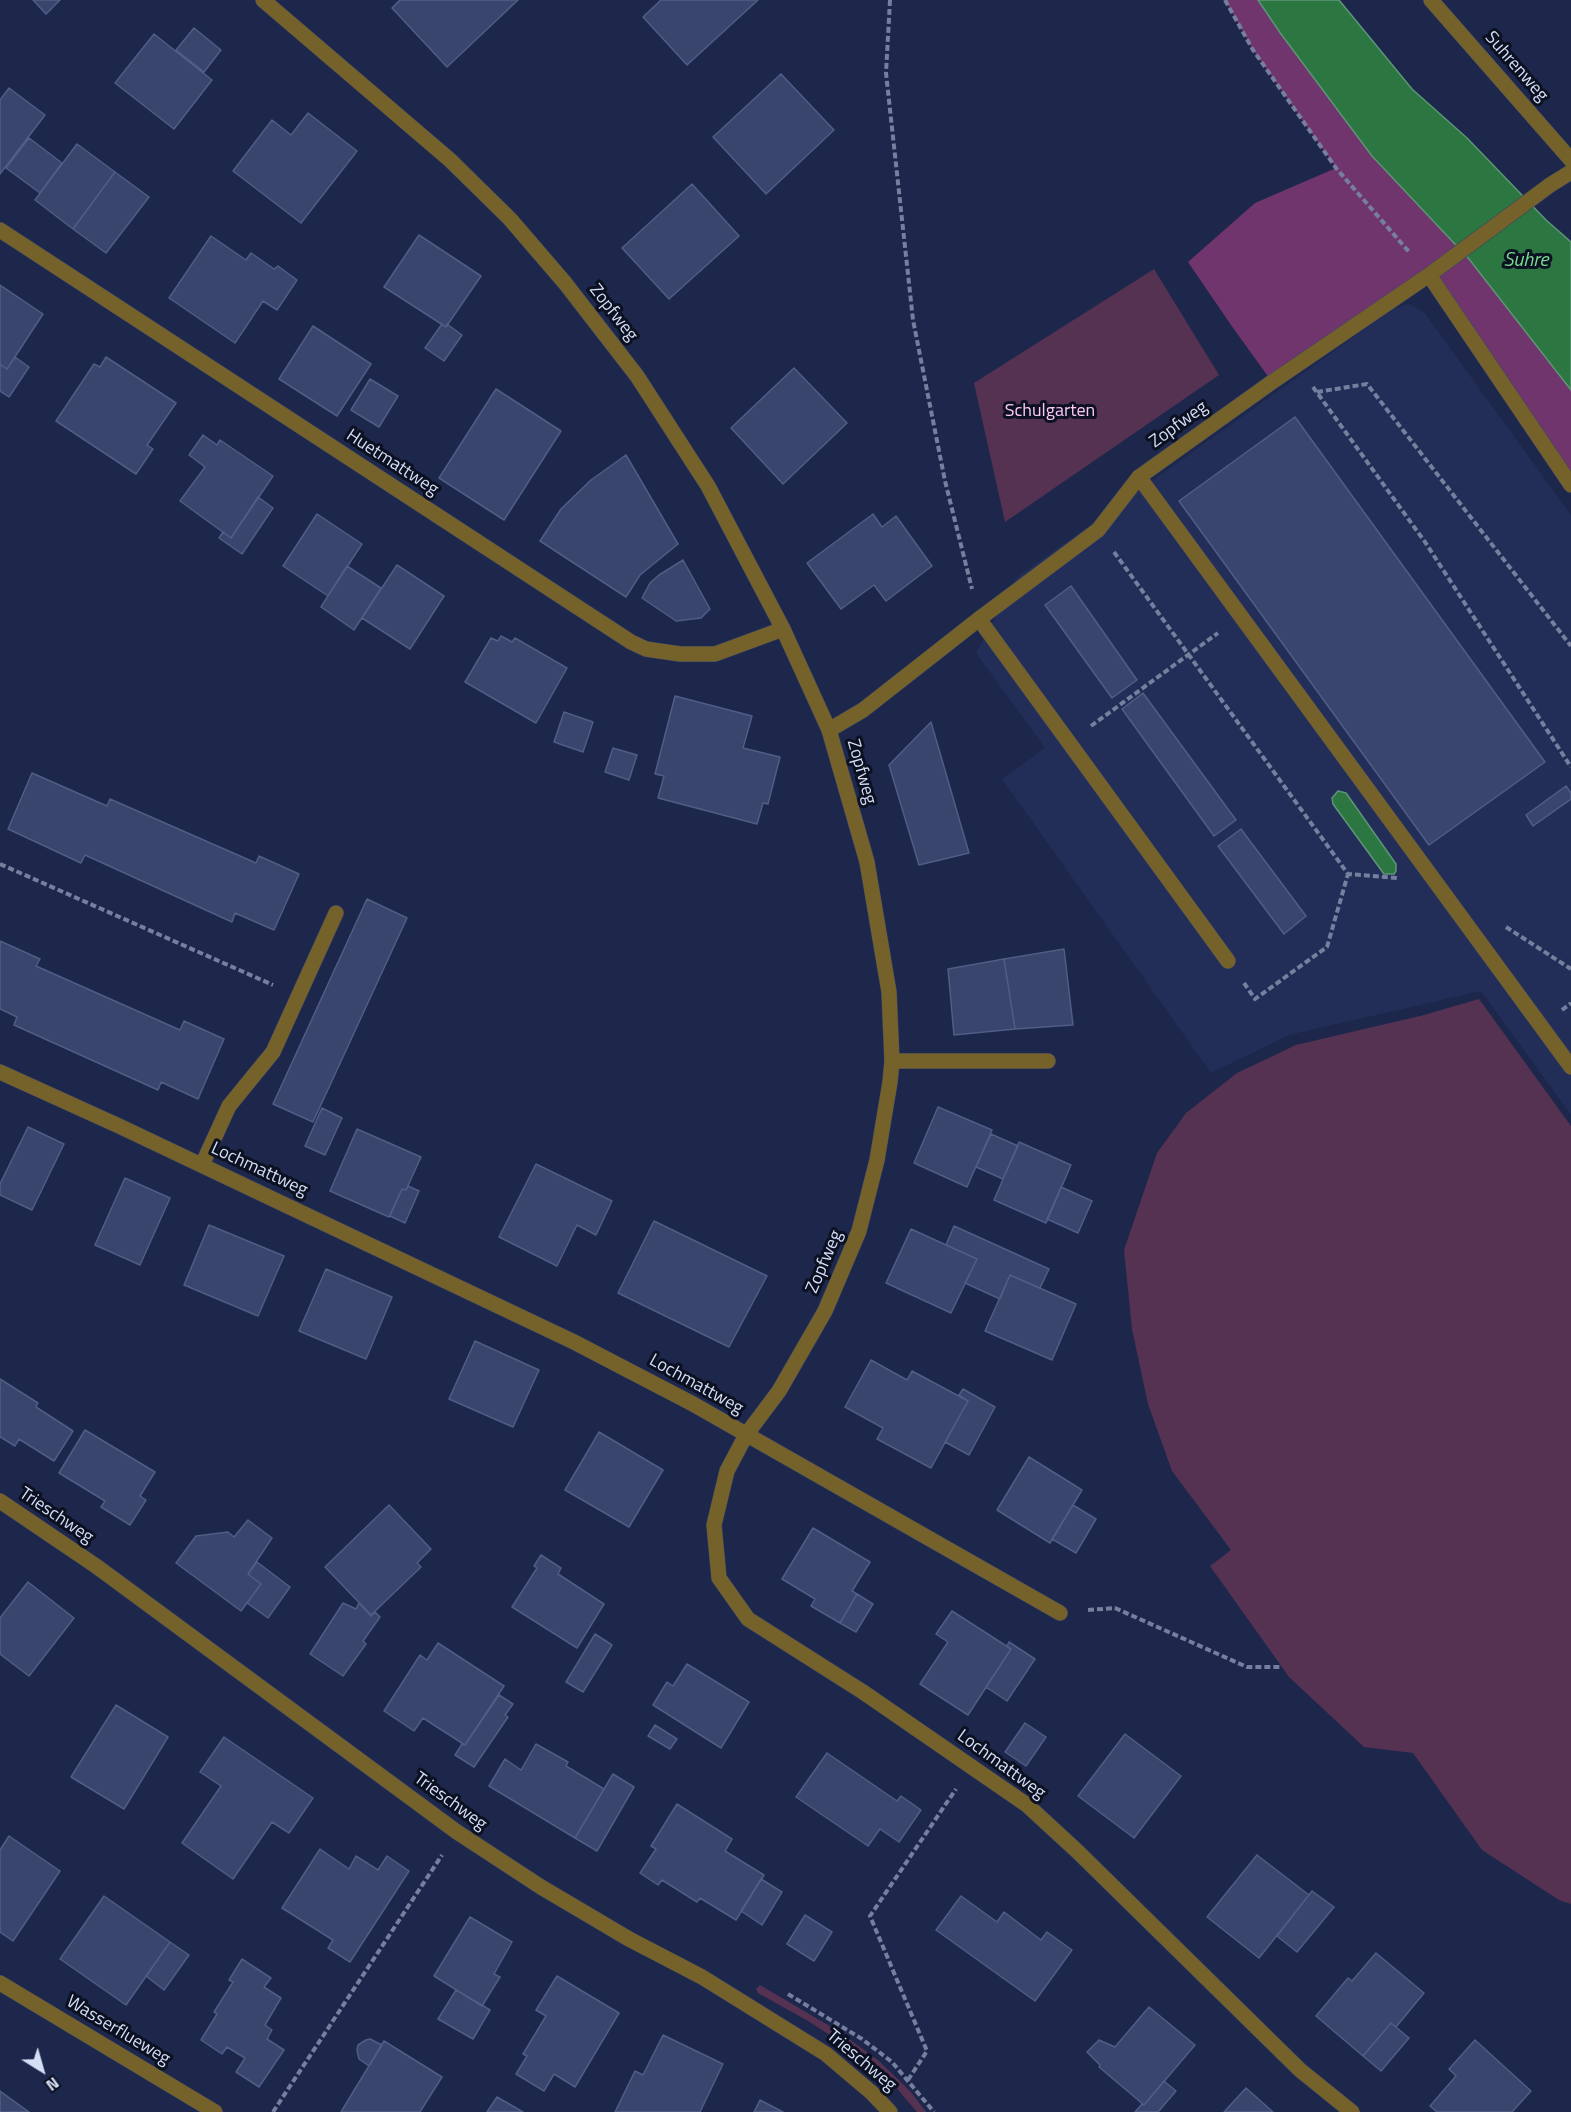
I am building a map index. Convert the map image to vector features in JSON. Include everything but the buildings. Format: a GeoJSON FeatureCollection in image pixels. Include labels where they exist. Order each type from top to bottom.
{"type":"FeatureCollection","features":[{"type":"Feature","properties":{"kind":"street","name":"Zopfweg"},"geometry":{"type":"LineString","coordinates":[[263,0],[450,160],[510,219],[565,283],[637,376],[708,486],[783,629],[829,730],[867,862],[889,992],[891,1082],[877,1160],[860,1231],[825,1311],[778,1391],[746,1436]]}},
{"type":"Feature","properties":{"kind":"street","name":"Suhrenweg"},"geometry":{"type":"LineString","coordinates":[[1431,0],[1571,160]]}},
{"type":"Feature","properties":{"kind":"street","name":"Zopfweg"},"geometry":{"type":"LineString","coordinates":[[829,730],[862,710],[1098,530],[1139,477],[1428,275],[1571,171]]}},
{"type":"Feature","properties":{"kind":"street","name":"Huetmattweg"},"geometry":{"type":"LineString","coordinates":[[0,230],[632,642],[646,649],[680,654],[715,654],[783,629]]}},
{"type":"Feature","properties":{"kind":"street"},"geometry":{"type":"LineString","coordinates":[[1428,275],[1571,485]]}},
{"type":"Feature","properties":{"kind":"street"},"geometry":{"type":"LineString","coordinates":[[1139,477],[1571,1067]]}},
{"type":"Feature","properties":{"kind":"street"},"geometry":{"type":"LineString","coordinates":[[979,619],[1228,960]]}},
{"type":"Feature","properties":{"kind":"street"},"geometry":{"type":"LineString","coordinates":[[202,1165],[229,1106],[273,1052],[336,914]]}},
{"type":"Feature","properties":{"kind":"street"},"geometry":{"type":"LineString","coordinates":[[892,1060],[1048,1061]]}},
{"type":"Feature","properties":{"kind":"street","name":"Lochmattweg"},"geometry":{"type":"LineString","coordinates":[[0,1072],[202,1165],[574,1342],[693,1404],[746,1436],[727,1471],[714,1525],[718,1578],[748,1618],[863,1692],[1027,1805],[1077,1851],[1300,2070],[1352,2112]]}},
{"type":"Feature","properties":{"kind":"street"},"geometry":{"type":"LineString","coordinates":[[746,1436],[1060,1613]]}},
{"type":"Feature","properties":{"kind":"street","name":"Trieschweg"},"geometry":{"type":"LineString","coordinates":[[0,1501],[96,1566],[457,1832],[541,1887],[702,1977],[826,2054],[872,2093],[890,2112]]}},
{"type":"Feature","properties":{"kind":"street","name":"Wasserflueweg"},"geometry":{"type":"LineString","coordinates":[[0,1983],[215,2112]]}},
{"type":"Feature","properties":{"kind":"path"},"geometry":{"type":"LineString","coordinates":[[890,0],[886,73],[913,320],[945,481],[979,619]]}},
{"type":"Feature","properties":{"kind":"path"},"geometry":{"type":"LineString","coordinates":[[1225,0],[1253,50],[1336,168],[1428,275]]}},
{"type":"Feature","properties":{"kind":"path"},"geometry":{"type":"LineString","coordinates":[[1311,383],[1425,542],[1571,767]]}},
{"type":"Feature","properties":{"kind":"path"},"geometry":{"type":"LineString","coordinates":[[1317,392],[1367,384],[1571,646]]}},
{"type":"Feature","properties":{"kind":"path"},"geometry":{"type":"LineString","coordinates":[[1098,530],[1348,874],[1435,881]]}},
{"type":"Feature","properties":{"kind":"path"},"geometry":{"type":"LineString","coordinates":[[1069,742],[1241,617]]}},
{"type":"Feature","properties":{"kind":"path"},"geometry":{"type":"LineString","coordinates":[[0,864],[298,996]]}},
{"type":"Feature","properties":{"kind":"path"},"geometry":{"type":"LineString","coordinates":[[1228,960],[1255,999],[1327,947],[1348,874]]}},
{"type":"Feature","properties":{"kind":"path"},"geometry":{"type":"LineString","coordinates":[[1503,925],[1571,969]]}},
{"type":"Feature","properties":{"kind":"path"},"geometry":{"type":"LineString","coordinates":[[1060,1613],[1115,1608],[1246,1667],[1282,1667]]}},
{"type":"Feature","properties":{"kind":"path"},"geometry":{"type":"LineString","coordinates":[[908,2080],[927,2051],[870,1916],[955,1791],[970,1765]]}},
{"type":"Feature","properties":{"kind":"path"},"geometry":{"type":"LineString","coordinates":[[273,2112],[457,1832]]}},
{"type":"Feature","properties":{"kind":"shaded area"},"geometry":{"type":"Polygon","coordinates":[[[1225,0],[1258,0],[1372,156],[1469,259],[1571,390],[1571,485],[1429,275],[1272,382],[1231,325],[1188,262],[1255,203],[1336,168],[1253,50],[1225,0]]]}},
{"type":"Feature","properties":{"kind":"shaded area"},"geometry":{"type":"Polygon","coordinates":[[[1410,304],[1424,312],[1571,515],[1571,1115],[1481,991],[1289,1035],[1211,1073],[1002,779],[1045,748],[976,653],[1017,577],[1393,309],[1410,304]]]}},
{"type":"Feature","properties":{"kind":"green space","name":"Schulgarten"},"geometry":{"type":"Polygon","coordinates":[[[1154,269],[1219,375],[1005,522],[974,383],[1154,269]]]}},
{"type":"Feature","properties":{"kind":"green space"},"geometry":{"type":"Polygon","coordinates":[[[1479,999],[1571,1126],[1571,1904],[1559,1900],[1482,1850],[1413,1753],[1364,1747],[1289,1677],[1210,1566],[1231,1550],[1172,1471],[1148,1404],[1132,1329],[1124,1250],[1157,1153],[1186,1113],[1237,1073],[1296,1045],[1424,1015],[1479,999]]]}},
{"type":"Feature","properties":{"kind":"green space"},"geometry":{"type":"Polygon","coordinates":[[[760,1985],[838,2031],[878,2060],[911,2092],[926,2112],[917,2112],[888,2078],[856,2052],[808,2021],[758,1993],[756,1989],[760,1985]]]}},
{"type":"Feature","properties":{"kind":"water","name":"Suhre"},"geometry":{"type":"Polygon","coordinates":[[[1258,0],[1339,0],[1412,89],[1467,138],[1546,220],[1571,242],[1571,390],[1469,259],[1372,156],[1258,0]]]}},
{"type":"Feature","properties":{"kind":"water"},"geometry":{"type":"Polygon","coordinates":[[[1338,791],[1346,793],[1396,864],[1394,874],[1384,874],[1333,804],[1332,798],[1338,791]]]}}]}
